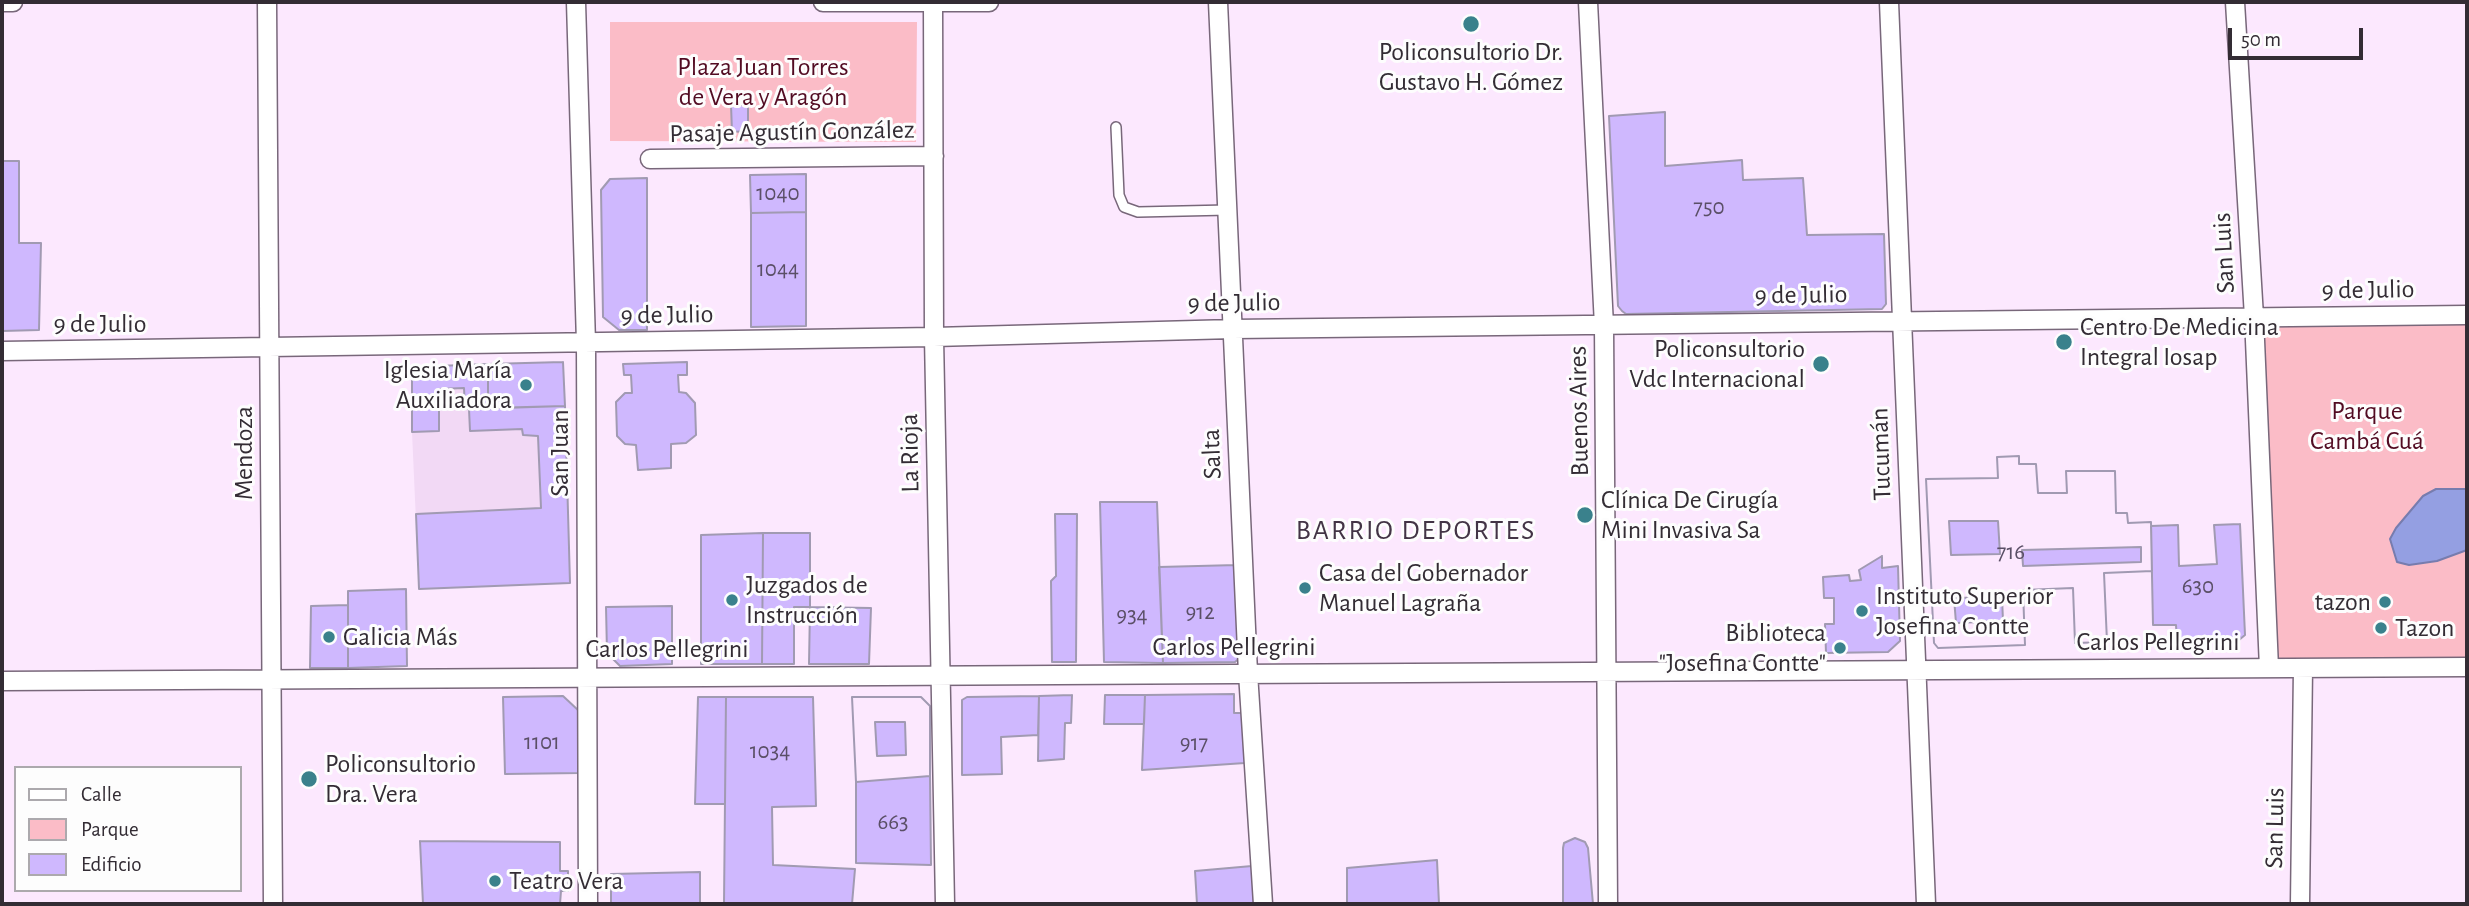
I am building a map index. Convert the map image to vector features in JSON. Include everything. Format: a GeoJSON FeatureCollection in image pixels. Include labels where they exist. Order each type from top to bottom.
{"type":"FeatureCollection","features":[{"type":"Feature","properties":{"kind":"street"},"geometry":{"type":"LineString","coordinates":[[2,2],[13,2]]}},
{"type":"Feature","properties":{"kind":"street","name":"Mendoza"},"geometry":{"type":"LineString","coordinates":[[267,2],[273,904]]}},
{"type":"Feature","properties":{"kind":"street","name":"San Juan"},"geometry":{"type":"LineString","coordinates":[[576,2],[586,343],[585,676],[588,904]]}},
{"type":"Feature","properties":{"kind":"street"},"geometry":{"type":"LineString","coordinates":[[823,2],[989,2]]}},
{"type":"Feature","properties":{"kind":"street","name":"La Rioja"},"geometry":{"type":"LineString","coordinates":[[933,2],[934,337],[945,904]]}},
{"type":"Feature","properties":{"kind":"street","name":"Salta"},"geometry":{"type":"LineString","coordinates":[[1218,2],[1248,673],[1263,904]]}},
{"type":"Feature","properties":{"kind":"street","name":"Buenos Aires"},"geometry":{"type":"LineString","coordinates":[[1588,2],[1604,326],[1608,904]]}},
{"type":"Feature","properties":{"kind":"street","name":"Tucumán"},"geometry":{"type":"LineString","coordinates":[[1889,2],[1926,904]]}},
{"type":"Feature","properties":{"kind":"street","name":"San Luis"},"geometry":{"type":"LineString","coordinates":[[2235,2],[2254,317],[2269,668]]}},
{"type":"Feature","properties":{"kind":"street","name":"Pasaje Agustín González"},"geometry":{"type":"LineString","coordinates":[[650,159],[934,156]]}},
{"type":"Feature","properties":{"kind":"street","name":"9 de Julio"},"geometry":{"type":"LineString","coordinates":[[2,351],[270,349],[1233,329],[2467,315]]}},
{"type":"Feature","properties":{"kind":"street","name":"Carlos Pellegrini"},"geometry":{"type":"LineString","coordinates":[[2,681],[939,673],[2467,667]]}},
{"type":"Feature","properties":{"kind":"street","name":"San Luis"},"geometry":{"type":"LineString","coordinates":[[2300,904],[2303,668]]}},
{"type":"Feature","properties":{"kind":"lane"},"geometry":{"type":"LineString","coordinates":[[1116,127],[1119,195],[1124,207],[1138,212],[1228,210]]}},
{"type":"Feature","properties":{"kind":"shaded area"},"geometry":{"type":"Polygon","coordinates":[[[488,364],[488,408],[565,406],[570,583],[419,589],[412,367],[488,364]]]}},
{"type":"Feature","properties":{"kind":"green space","name":"Plaza Juan Torres de Vera y Aragón"},"geometry":{"type":"Polygon","coordinates":[[[610,22],[917,22],[916,142],[610,141],[610,22]]]}},
{"type":"Feature","properties":{"kind":"green space","name":"Parque Cambá Cuá"},"geometry":{"type":"Polygon","coordinates":[[[2467,324],[2467,658],[2277,660],[2262,327],[2467,324]]]}},
{"type":"Feature","properties":{"kind":"water"},"geometry":{"type":"Polygon","coordinates":[[[2436,489],[2467,489],[2467,550],[2437,561],[2409,565],[2397,562],[2390,539],[2423,496],[2436,489]]]}},
{"type":"Feature","properties":{"kind":"building"},"geometry":{"type":"Polygon","coordinates":[[[731,105],[748,105],[748,131],[732,132],[731,105]]]}},
{"type":"Feature","properties":{"kind":"building"},"geometry":{"type":"Polygon","coordinates":[[[1665,112],[1665,166],[1742,160],[1743,180],[1803,178],[1807,235],[1884,234],[1886,304],[1882,309],[1626,314],[1622,311],[1618,306],[1609,116],[1665,112]]]}},
{"type":"Feature","properties":{"kind":"building"},"geometry":{"type":"Polygon","coordinates":[[[2,161],[19,161],[19,243],[41,243],[39,330],[2,331],[2,161]]]}},
{"type":"Feature","properties":{"kind":"building"},"geometry":{"type":"Polygon","coordinates":[[[806,174],[806,212],[751,213],[750,175],[806,174]]]}},
{"type":"Feature","properties":{"kind":"building"},"geometry":{"type":"Polygon","coordinates":[[[647,178],[647,330],[619,330],[603,317],[601,190],[610,179],[647,178]]]}},
{"type":"Feature","properties":{"kind":"building"},"geometry":{"type":"Polygon","coordinates":[[[806,212],[806,326],[751,327],[751,213],[806,212]]]}},
{"type":"Feature","properties":{"kind":"building","name":"Iglesia María Auxiliadora"},"geometry":{"type":"Polygon","coordinates":[[[563,362],[565,406],[488,408],[488,364],[563,362]]]}},
{"type":"Feature","properties":{"kind":"building"},"geometry":{"type":"Polygon","coordinates":[[[687,362],[687,375],[678,375],[679,392],[686,393],[695,403],[696,435],[686,443],[671,444],[671,468],[638,470],[636,445],[625,444],[617,436],[616,402],[625,393],[632,393],[631,375],[624,375],[623,364],[687,362]]]}},
{"type":"Feature","properties":{"kind":"building"},"geometry":{"type":"Polygon","coordinates":[[[488,364],[488,408],[465,409],[464,388],[439,389],[439,431],[412,432],[412,367],[488,364]]]}},
{"type":"Feature","properties":{"kind":"building"},"geometry":{"type":"Polygon","coordinates":[[[565,406],[570,583],[419,589],[416,514],[541,508],[538,436],[523,435],[522,429],[470,431],[469,409],[565,406]]]}},
{"type":"Feature","properties":{"kind":"building"},"geometry":{"type":"Polygon","coordinates":[[[2019,456],[2019,464],[2036,464],[2038,493],[2067,493],[2066,471],[2115,471],[2116,513],[2127,513],[2128,523],[2151,522],[2152,571],[2104,573],[2107,642],[2075,643],[2073,588],[2023,590],[2025,645],[1938,648],[1934,643],[1926,479],[1998,478],[1997,457],[2019,456]],[[1949,521],[1951,555],[2000,554],[1998,521],[1949,521]],[[2141,547],[2022,550],[2023,566],[2141,562],[2141,547]],[[2002,597],[1954,598],[1956,623],[2003,621],[2002,597]]]}},
{"type":"Feature","properties":{"kind":"building"},"geometry":{"type":"Polygon","coordinates":[[[2019,456],[2019,464],[2036,464],[2038,493],[2067,493],[2066,471],[2115,471],[2116,513],[2127,513],[2128,523],[2151,522],[2152,571],[2104,573],[2107,642],[2075,643],[2073,588],[2023,590],[2025,645],[1938,648],[1934,643],[1926,479],[1998,478],[1997,457],[2019,456]]]}},
{"type":"Feature","properties":{"kind":"building"},"geometry":{"type":"Polygon","coordinates":[[[1100,502],[1157,502],[1163,663],[1104,662],[1100,502]]]}},
{"type":"Feature","properties":{"kind":"building"},"geometry":{"type":"Polygon","coordinates":[[[1055,514],[1077,514],[1076,662],[1052,662],[1051,581],[1056,576],[1055,514]]]}},
{"type":"Feature","properties":{"kind":"building"},"geometry":{"type":"Polygon","coordinates":[[[2240,524],[2245,635],[2239,640],[2177,642],[2176,625],[2153,625],[2151,526],[2178,525],[2179,566],[2217,564],[2214,525],[2240,524]]]}},
{"type":"Feature","properties":{"kind":"building","name":"Juzgados de Instrucción"},"geometry":{"type":"Polygon","coordinates":[[[763,533],[762,664],[701,664],[701,535],[763,533]]]}},
{"type":"Feature","properties":{"kind":"building"},"geometry":{"type":"Polygon","coordinates":[[[763,533],[810,533],[810,607],[794,607],[794,664],[762,664],[763,533]]]}},
{"type":"Feature","properties":{"kind":"building","name":"Instituto Superior Josefina Contte"},"geometry":{"type":"Polygon","coordinates":[[[1882,556],[1882,568],[1898,566],[1900,641],[1888,652],[1826,653],[1825,624],[1834,624],[1834,598],[1824,598],[1823,577],[1849,575],[1850,581],[1861,580],[1859,570],[1882,556]]]}},
{"type":"Feature","properties":{"kind":"building"},"geometry":{"type":"Polygon","coordinates":[[[1237,565],[1241,657],[1235,662],[1163,663],[1159,567],[1237,565]]]}},
{"type":"Feature","properties":{"kind":"building"},"geometry":{"type":"Polygon","coordinates":[[[406,589],[407,666],[348,668],[348,591],[406,589]]]}},
{"type":"Feature","properties":{"kind":"building","name":"Galicia Más"},"geometry":{"type":"Polygon","coordinates":[[[348,605],[348,668],[310,668],[311,606],[348,605]]]}},
{"type":"Feature","properties":{"kind":"building"},"geometry":{"type":"Polygon","coordinates":[[[672,606],[672,664],[620,666],[607,653],[606,607],[672,606]]]}},
{"type":"Feature","properties":{"kind":"building"},"geometry":{"type":"Polygon","coordinates":[[[810,607],[871,608],[869,664],[809,664],[810,607]]]}},
{"type":"Feature","properties":{"kind":"building"},"geometry":{"type":"Polygon","coordinates":[[[1234,694],[1234,713],[1244,713],[1245,763],[1142,770],[1145,695],[1234,694]]]}},
{"type":"Feature","properties":{"kind":"building"},"geometry":{"type":"Polygon","coordinates":[[[1072,695],[1071,723],[1065,723],[1064,759],[1038,761],[1039,696],[1072,695]]]}},
{"type":"Feature","properties":{"kind":"building"},"geometry":{"type":"Polygon","coordinates":[[[1105,695],[1145,695],[1144,724],[1104,724],[1105,695]]]}},
{"type":"Feature","properties":{"kind":"building"},"geometry":{"type":"Polygon","coordinates":[[[563,696],[579,711],[580,773],[505,774],[503,697],[563,696]]]}},
{"type":"Feature","properties":{"kind":"building"},"geometry":{"type":"Polygon","coordinates":[[[1039,696],[1038,735],[1001,737],[1002,774],[962,775],[962,700],[967,697],[1039,696]]]}},
{"type":"Feature","properties":{"kind":"building"},"geometry":{"type":"Polygon","coordinates":[[[698,697],[726,697],[725,804],[695,804],[698,697]]]}},
{"type":"Feature","properties":{"kind":"building"},"geometry":{"type":"Polygon","coordinates":[[[726,697],[813,697],[816,806],[772,807],[773,865],[855,869],[852,904],[724,904],[726,697]]]}},
{"type":"Feature","properties":{"kind":"building"},"geometry":{"type":"Polygon","coordinates":[[[852,697],[921,697],[930,706],[930,776],[856,782],[852,697]],[[875,722],[877,756],[906,755],[905,722],[875,722]]]}},
{"type":"Feature","properties":{"kind":"building"},"geometry":{"type":"Polygon","coordinates":[[[852,697],[921,697],[930,706],[930,776],[856,782],[852,697]]]}},
{"type":"Feature","properties":{"kind":"building"},"geometry":{"type":"Polygon","coordinates":[[[930,776],[931,865],[856,863],[856,782],[930,776]]]}},
{"type":"Feature","properties":{"kind":"building"},"geometry":{"type":"Polygon","coordinates":[[[1575,838],[1585,842],[1588,848],[1593,904],[1563,904],[1563,848],[1564,843],[1575,838]]]}},
{"type":"Feature","properties":{"kind":"building","name":"Teatro Vera"},"geometry":{"type":"Polygon","coordinates":[[[420,841],[560,842],[560,871],[568,871],[568,891],[561,891],[560,904],[423,904],[420,841]]]}},
{"type":"Feature","properties":{"kind":"building"},"geometry":{"type":"Polygon","coordinates":[[[1437,860],[1439,904],[1347,904],[1347,868],[1437,860]]]}},
{"type":"Feature","properties":{"kind":"building"},"geometry":{"type":"Polygon","coordinates":[[[1252,866],[1254,904],[1197,904],[1195,871],[1252,866]]]}},
{"type":"Feature","properties":{"kind":"building"},"geometry":{"type":"Polygon","coordinates":[[[700,872],[700,904],[611,904],[611,874],[700,872]]]}},
{"type":"Feature","properties":{"kind":"place","name":"Policonsultorio Dr. Gustavo H. Gómez"},"geometry":{"type":"Point","coordinates":[1471,24]}},
{"type":"Feature","properties":{"kind":"place","name":"Centro De Medicina Integral Iosap"},"geometry":{"type":"Point","coordinates":[2064,342]}},
{"type":"Feature","properties":{"kind":"place","name":"Policonsultorio Vdc Internacional"},"geometry":{"type":"Point","coordinates":[1821,364]}},
{"type":"Feature","properties":{"kind":"place","name":"Iglesia María Auxiliadora"},"geometry":{"type":"Point","coordinates":[526,385]}},
{"type":"Feature","properties":{"kind":"place","name":"Clínica De Cirugía Mini Invasiva Sa"},"geometry":{"type":"Point","coordinates":[1585,515]}},
{"type":"Feature","properties":{"kind":"place","name":"Casa del Gobernador Manuel Lagraña"},"geometry":{"type":"Point","coordinates":[1305,588]}},
{"type":"Feature","properties":{"kind":"place","name":"Juzgados de Instrucción"},"geometry":{"type":"Point","coordinates":[732,600]}},
{"type":"Feature","properties":{"kind":"place","name":"tazon"},"geometry":{"type":"Point","coordinates":[2385,602]}},
{"type":"Feature","properties":{"kind":"place","name":"Instituto Superior Josefina Contte"},"geometry":{"type":"Point","coordinates":[1862,611]}},
{"type":"Feature","properties":{"kind":"place","name":"Tazon"},"geometry":{"type":"Point","coordinates":[2381,628]}},
{"type":"Feature","properties":{"kind":"place","name":"Galicia Más"},"geometry":{"type":"Point","coordinates":[329,637]}},
{"type":"Feature","properties":{"kind":"place","name":"Biblioteca \"Josefina Contte\""},"geometry":{"type":"Point","coordinates":[1840,648]}},
{"type":"Feature","properties":{"kind":"place","name":"Policonsultorio Dra. Vera"},"geometry":{"type":"Point","coordinates":[309,779]}},
{"type":"Feature","properties":{"kind":"place","name":"Teatro Vera"},"geometry":{"type":"Point","coordinates":[495,881]}},
{"type":"Feature","properties":{"kind":"district","name":"BARRIO DEPORTES"},"geometry":{"type":"Point","coordinates":[1416,531]}}]}
